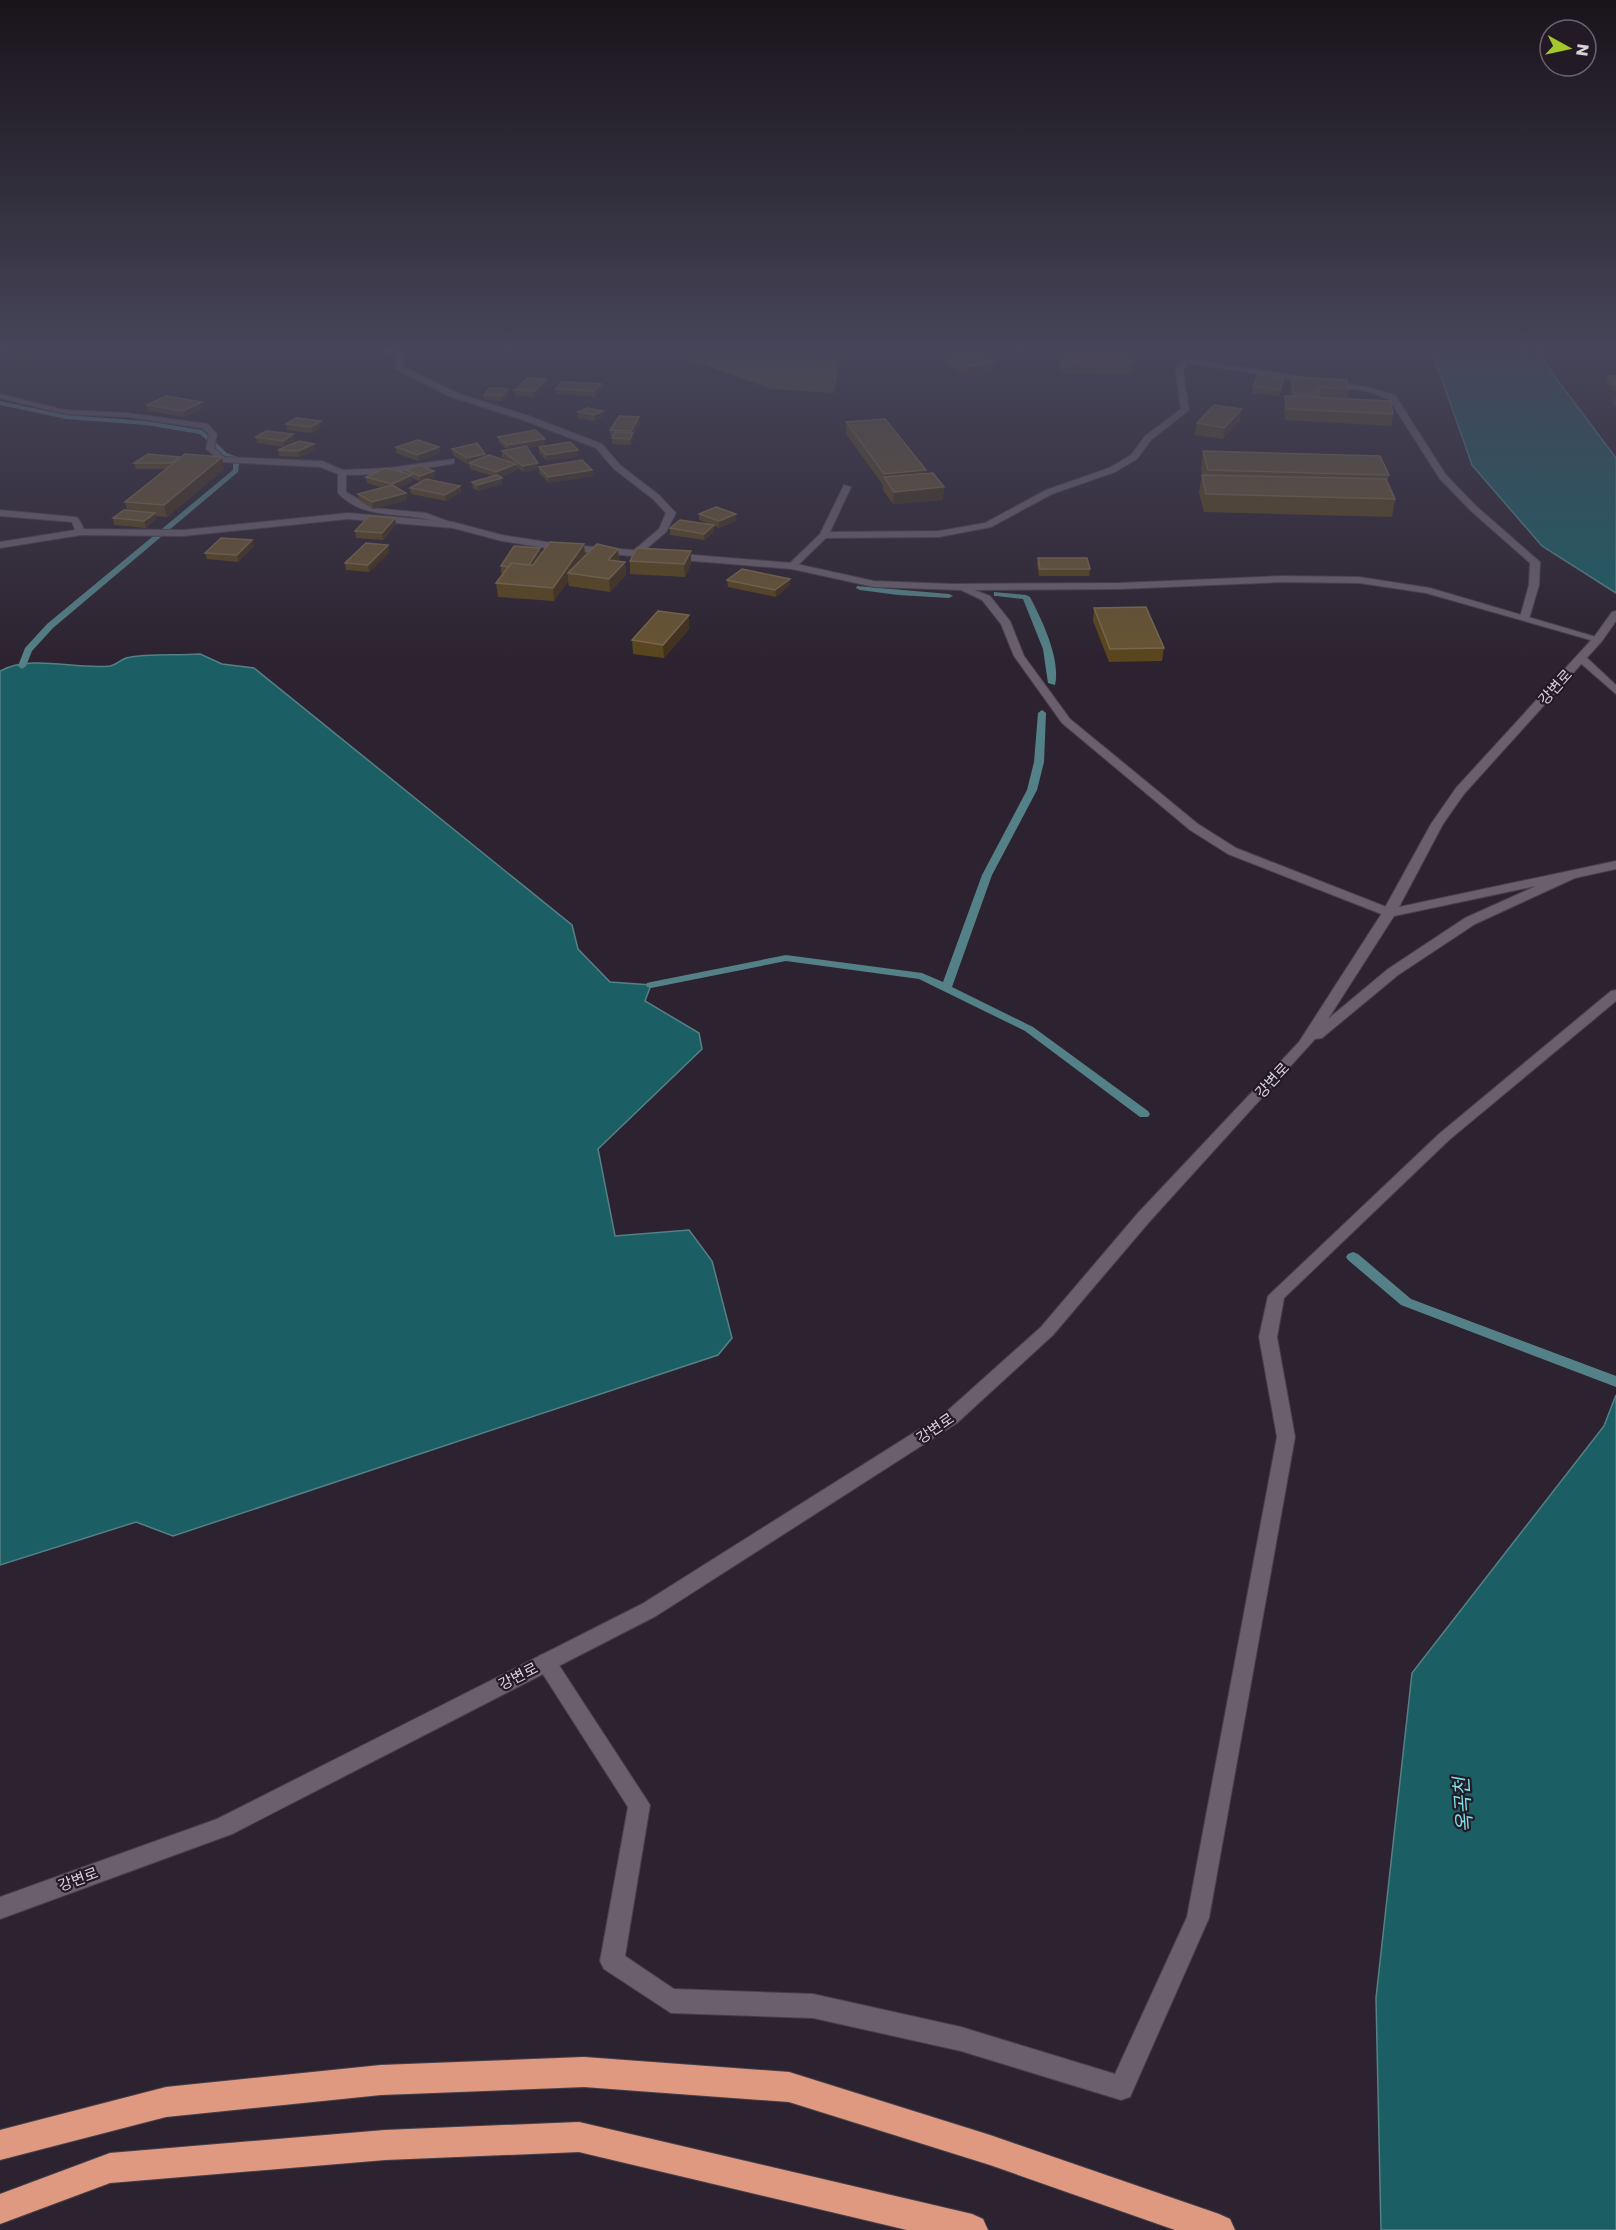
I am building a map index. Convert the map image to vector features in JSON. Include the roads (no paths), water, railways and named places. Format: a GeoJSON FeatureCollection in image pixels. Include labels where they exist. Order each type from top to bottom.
{"type":"FeatureCollection","features":[{"type":"Feature","properties":{"kind":"highway"},"geometry":{"type":"LineString","coordinates":[[0,2145],[166,2102],[381,2080],[584,2072],[789,2087],[990,2150],[1219,2230]]}},
{"type":"Feature","properties":{"kind":"highway"},"geometry":{"type":"LineString","coordinates":[[0,2209],[110,2168],[385,2145],[579,2137],[972,2230]]}},
{"type":"Feature","properties":{"kind":"street"},"geometry":{"type":"LineString","coordinates":[[214,452],[222,459],[322,464],[342,473],[388,471],[451,461]]}},
{"type":"Feature","properties":{"kind":"street"},"geometry":{"type":"LineString","coordinates":[[603,452],[616,467],[656,497],[671,513],[663,530],[636,553]]}},
{"type":"Feature","properties":{"kind":"street"},"geometry":{"type":"LineString","coordinates":[[824,535],[939,534],[987,525],[1049,492],[1112,470],[1134,457],[1138,452]]}},
{"type":"Feature","properties":{"kind":"street"},"geometry":{"type":"LineString","coordinates":[[1427,452],[1443,477],[1473,508],[1536,562],[1534,585],[1525,617]]}},
{"type":"Feature","properties":{"kind":"street"},"geometry":{"type":"LineString","coordinates":[[342,473],[342,493],[358,507],[384,514],[427,517],[513,540],[792,566],[874,584],[952,587],[1120,586],[1281,579],[1359,580],[1427,590],[1525,617],[1607,626]]}},
{"type":"Feature","properties":{"kind":"street"},"geometry":{"type":"LineString","coordinates":[[792,566],[824,535],[847,487]]}},
{"type":"Feature","properties":{"kind":"street"},"geometry":{"type":"LineString","coordinates":[[0,513],[75,520],[81,532]]}},
{"type":"Feature","properties":{"kind":"street"},"geometry":{"type":"LineString","coordinates":[[0,545],[81,532],[183,533],[348,516],[453,525]]}},
{"type":"Feature","properties":{"kind":"street"},"geometry":{"type":"LineString","coordinates":[[952,587],[986,598],[1006,623],[1019,656],[1066,722],[1147,791],[1232,851],[1389,913],[1616,865]]}},
{"type":"Feature","properties":{"kind":"street","name":"강변로"},"geometry":{"type":"LineString","coordinates":[[0,1908],[224,1827],[649,1610],[951,1418],[1047,1331],[1144,1217],[1304,1045],[1389,913],[1437,824],[1460,791],[1581,658],[1607,626]]}},
{"type":"Feature","properties":{"kind":"street"},"geometry":{"type":"LineString","coordinates":[[1581,658],[1616,691]]}},
{"type":"Feature","properties":{"kind":"street"},"geometry":{"type":"LineString","coordinates":[[1304,1045],[1393,972],[1470,921],[1572,874]]}},
{"type":"Feature","properties":{"kind":"street"},"geometry":{"type":"LineString","coordinates":[[546,1662],[639,1804],[612,1961],[672,2001],[813,2006],[960,2039],[1121,2088],[1198,1918],[1286,1437],[1268,1337],[1275,1296],[1444,1137],[1616,994]]}},
{"type":"Feature","properties":{"kind":"water"},"geometry":{"type":"Polygon","coordinates":[[[1467,452],[1612,452],[1616,458],[1616,593],[1542,546],[1472,465],[1467,452]]]}},
{"type":"Feature","properties":{"kind":"water"},"geometry":{"type":"Polygon","coordinates":[[[200,654],[222,664],[254,668],[572,925],[578,949],[610,982],[651,985],[645,1001],[699,1033],[702,1049],[598,1149],[615,1236],[689,1230],[712,1261],[732,1338],[718,1355],[173,1536],[136,1522],[0,1565],[0,671],[26,664],[96,667],[114,665],[135,656],[200,654]]]}},
{"type":"Feature","properties":{"kind":"water","name":"옥곡천"},"geometry":{"type":"Polygon","coordinates":[[[1616,1395],[1616,2230],[1381,2230],[1376,1998],[1412,1673],[1604,1426],[1616,1395]]]}},
{"type":"Feature","properties":{"kind":"waterway"},"geometry":{"type":"LineString","coordinates":[[22,666],[28,650],[50,626],[236,471],[237,458],[223,452]]}},
{"type":"Feature","properties":{"kind":"waterway"},"geometry":{"type":"LineString","coordinates":[[860,588],[949,596]]}},
{"type":"Feature","properties":{"kind":"waterway"},"geometry":{"type":"LineString","coordinates":[[997,594],[1026,597],[1044,638],[1050,660],[1052,683]]}},
{"type":"Feature","properties":{"kind":"waterway"},"geometry":{"type":"LineString","coordinates":[[946,988],[987,875],[1032,790],[1039,762],[1042,713]]}},
{"type":"Feature","properties":{"kind":"waterway"},"geometry":{"type":"LineString","coordinates":[[651,985],[786,958],[922,976],[946,988]]}},
{"type":"Feature","properties":{"kind":"waterway"},"geometry":{"type":"LineString","coordinates":[[946,988],[1029,1029],[1144,1114]]}},
{"type":"Feature","properties":{"kind":"waterway"},"geometry":{"type":"LineString","coordinates":[[1353,1257],[1406,1302],[1616,1382]]}}]}
